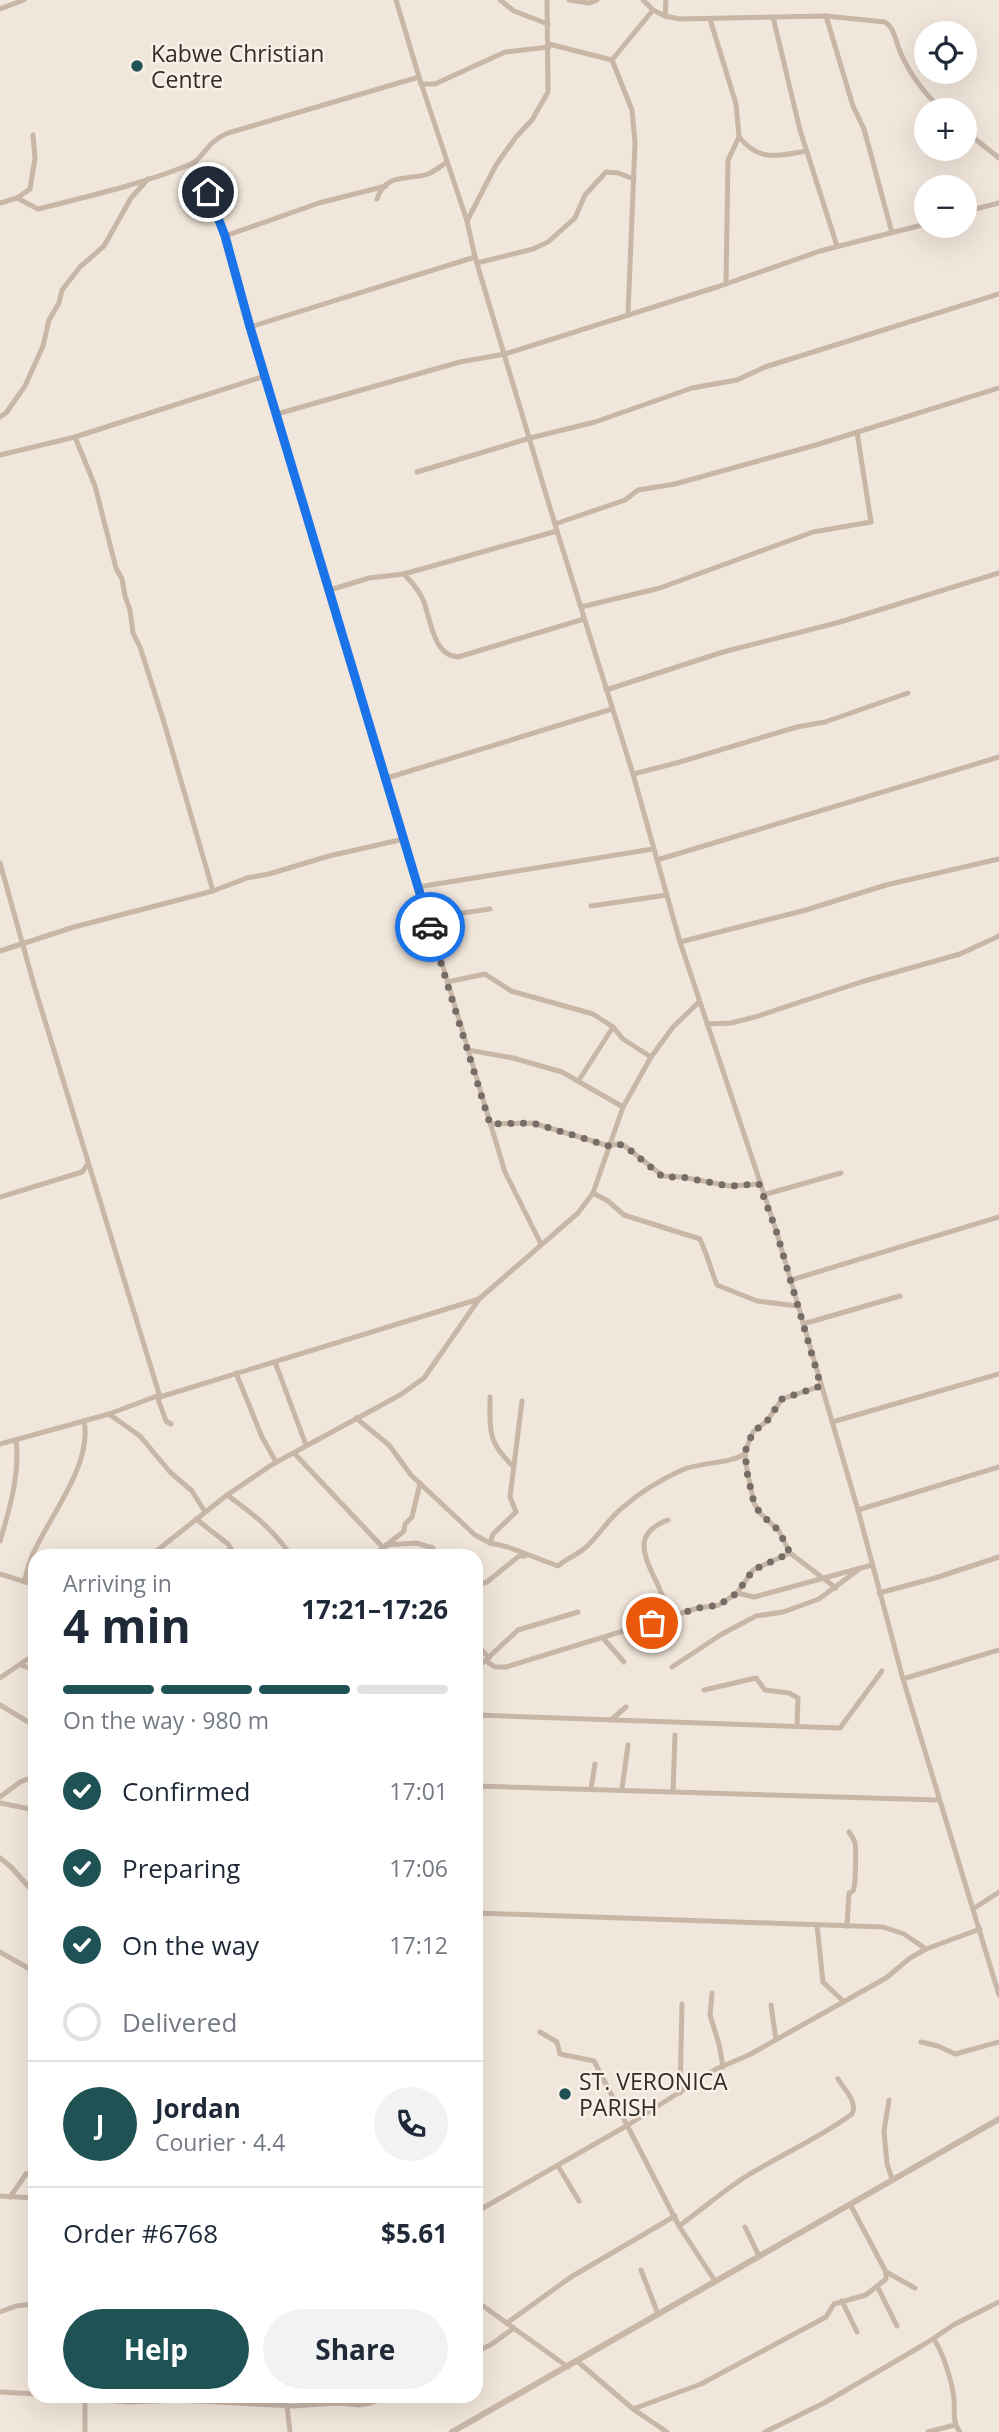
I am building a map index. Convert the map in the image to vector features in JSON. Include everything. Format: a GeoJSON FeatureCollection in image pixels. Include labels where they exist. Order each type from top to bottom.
{"type":"FeatureCollection","features":[{"type":"Feature","properties":{"kind":"street"},"geometry":{"type":"LineString","coordinates":[[0,9],[24,0]]}},
{"type":"Feature","properties":{"kind":"street"},"geometry":{"type":"LineString","coordinates":[[396,0],[467,221],[476,260],[556,528],[633,774],[680,942],[798,1306],[859,1510],[903,1679],[999,1995]]}},
{"type":"Feature","properties":{"kind":"street"},"geometry":{"type":"LineString","coordinates":[[500,0],[514,10],[548,24]]}},
{"type":"Feature","properties":{"kind":"street"},"geometry":{"type":"LineString","coordinates":[[467,221],[496,165],[516,136],[532,120],[548,92],[547,0]]}},
{"type":"Feature","properties":{"kind":"street"},"geometry":{"type":"LineString","coordinates":[[569,0],[589,3],[597,0]]}},
{"type":"Feature","properties":{"kind":"street"},"geometry":{"type":"LineString","coordinates":[[643,0],[653,10],[666,16],[710,19],[826,16],[888,23],[902,58],[916,81],[931,98]]}},
{"type":"Feature","properties":{"kind":"street"},"geometry":{"type":"LineString","coordinates":[[666,0],[666,16]]}},
{"type":"Feature","properties":{"kind":"street"},"geometry":{"type":"LineString","coordinates":[[612,60],[653,10]]}},
{"type":"Feature","properties":{"kind":"street"},"geometry":{"type":"LineString","coordinates":[[826,16],[853,106],[864,129],[892,233]]}},
{"type":"Feature","properties":{"kind":"street"},"geometry":{"type":"LineString","coordinates":[[773,17],[806,151],[837,246]]}},
{"type":"Feature","properties":{"kind":"street"},"geometry":{"type":"LineString","coordinates":[[710,19],[736,104],[739,137],[728,160],[726,284]]}},
{"type":"Feature","properties":{"kind":"street"},"geometry":{"type":"LineString","coordinates":[[18,198],[38,209],[149,178],[195,163],[210,142],[228,133],[420,81],[435,84],[505,52],[549,45],[612,60]]}},
{"type":"Feature","properties":{"kind":"street"},"geometry":{"type":"LineString","coordinates":[[612,60],[632,110],[635,143],[628,314]]}},
{"type":"Feature","properties":{"kind":"street"},"geometry":{"type":"LineString","coordinates":[[0,203],[18,198],[30,189],[35,158],[33,135]]}},
{"type":"Feature","properties":{"kind":"street"},"geometry":{"type":"LineString","coordinates":[[739,137],[747,148],[755,153],[766,155],[806,151]]}},
{"type":"Feature","properties":{"kind":"street"},"geometry":{"type":"LineString","coordinates":[[977,140],[999,158]]}},
{"type":"Feature","properties":{"kind":"street"},"geometry":{"type":"LineString","coordinates":[[377,199],[381,188],[401,177],[428,174],[447,162]]}},
{"type":"Feature","properties":{"kind":"street"},"geometry":{"type":"LineString","coordinates":[[195,163],[225,236],[490,1124],[510,1184],[541,1244]]}},
{"type":"Feature","properties":{"kind":"street"},"geometry":{"type":"LineString","coordinates":[[250,327],[476,260],[533,249],[548,242],[575,218],[585,195],[606,172],[634,179]]}},
{"type":"Feature","properties":{"kind":"street"},"geometry":{"type":"LineString","coordinates":[[0,417],[6,413],[25,386],[43,346],[49,320],[59,303],[62,290],[75,272],[104,246],[131,198],[149,178]]}},
{"type":"Feature","properties":{"kind":"street"},"geometry":{"type":"LineString","coordinates":[[225,236],[319,202],[386,186]]}},
{"type":"Feature","properties":{"kind":"street"},"geometry":{"type":"LineString","coordinates":[[977,209],[999,203]]}},
{"type":"Feature","properties":{"kind":"street"},"geometry":{"type":"LineString","coordinates":[[277,414],[460,362],[505,354],[837,246],[914,227]]}},
{"type":"Feature","properties":{"kind":"street"},"geometry":{"type":"LineString","coordinates":[[417,472],[530,438],[595,422],[692,388],[737,380],[765,367],[999,294]]}},
{"type":"Feature","properties":{"kind":"street"},"geometry":{"type":"LineString","coordinates":[[0,455],[75,437],[265,376]]}},
{"type":"Feature","properties":{"kind":"street"},"geometry":{"type":"LineString","coordinates":[[330,590],[369,578],[404,573],[556,528],[625,500],[638,490],[675,484],[999,388]]}},
{"type":"Feature","properties":{"kind":"street"},"geometry":{"type":"LineString","coordinates":[[581,607],[660,588],[813,532],[872,522],[857,432]]}},
{"type":"Feature","properties":{"kind":"street"},"geometry":{"type":"LineString","coordinates":[[75,437],[95,486],[116,568],[122,579],[133,633],[163,719],[213,891]]}},
{"type":"Feature","properties":{"kind":"street"},"geometry":{"type":"LineString","coordinates":[[404,573],[423,599],[430,625],[441,646],[453,657],[584,619]]}},
{"type":"Feature","properties":{"kind":"street"},"geometry":{"type":"LineString","coordinates":[[606,690],[723,652],[840,622],[999,573]]}},
{"type":"Feature","properties":{"kind":"street"},"geometry":{"type":"LineString","coordinates":[[633,774],[797,727],[825,722],[908,693]]}},
{"type":"Feature","properties":{"kind":"street"},"geometry":{"type":"LineString","coordinates":[[387,778],[612,709]]}},
{"type":"Feature","properties":{"kind":"street"},"geometry":{"type":"LineString","coordinates":[[657,860],[999,757]]}},
{"type":"Feature","properties":{"kind":"street"},"geometry":{"type":"LineString","coordinates":[[0,951],[74,927],[213,891],[247,878],[404,839]]}},
{"type":"Feature","properties":{"kind":"street"},"geometry":{"type":"LineString","coordinates":[[418,887],[653,849]]}},
{"type":"Feature","properties":{"kind":"street"},"geometry":{"type":"LineString","coordinates":[[680,942],[775,919],[886,885],[999,859]]}},
{"type":"Feature","properties":{"kind":"street"},"geometry":{"type":"LineString","coordinates":[[0,863],[166,1421],[171,1424]]}},
{"type":"Feature","properties":{"kind":"street"},"geometry":{"type":"LineString","coordinates":[[591,906],[667,895]]}},
{"type":"Feature","properties":{"kind":"street"},"geometry":{"type":"LineString","coordinates":[[428,918],[490,909]]}},
{"type":"Feature","properties":{"kind":"street"},"geometry":{"type":"LineString","coordinates":[[707,1024],[731,1023],[755,1017],[861,982],[960,954],[999,936]]}},
{"type":"Feature","properties":{"kind":"street"},"geometry":{"type":"LineString","coordinates":[[447,982],[484,973],[511,991],[585,1011],[613,1027],[623,1039],[651,1057]]}},
{"type":"Feature","properties":{"kind":"street"},"geometry":{"type":"LineString","coordinates":[[159,1549],[227,1495],[276,1462],[400,1395],[424,1378],[479,1299],[578,1213],[593,1192],[623,1107],[651,1057],[673,1027],[699,1002]]}},
{"type":"Feature","properties":{"kind":"street"},"geometry":{"type":"LineString","coordinates":[[579,1080],[613,1027]]}},
{"type":"Feature","properties":{"kind":"street"},"geometry":{"type":"LineString","coordinates":[[468,1050],[513,1058],[562,1072],[623,1107]]}},
{"type":"Feature","properties":{"kind":"street"},"geometry":{"type":"LineString","coordinates":[[490,1124],[533,1123],[609,1146],[617,1144],[632,1150],[640,1161],[663,1177],[682,1177],[729,1186],[759,1184]]}},
{"type":"Feature","properties":{"kind":"street"},"geometry":{"type":"LineString","coordinates":[[85,1171],[89,1164]]}},
{"type":"Feature","properties":{"kind":"street"},"geometry":{"type":"LineString","coordinates":[[0,1196],[85,1171],[93,1174]]}},
{"type":"Feature","properties":{"kind":"street"},"geometry":{"type":"LineString","coordinates":[[763,1195],[841,1173]]}},
{"type":"Feature","properties":{"kind":"street"},"geometry":{"type":"LineString","coordinates":[[593,1192],[624,1214],[700,1239],[717,1285],[722,1288],[757,1301],[798,1306]]}},
{"type":"Feature","properties":{"kind":"street"},"geometry":{"type":"LineString","coordinates":[[790,1280],[999,1217]]}},
{"type":"Feature","properties":{"kind":"street"},"geometry":{"type":"LineString","coordinates":[[803,1324],[900,1296]]}},
{"type":"Feature","properties":{"kind":"street"},"geometry":{"type":"LineString","coordinates":[[0,1444],[110,1414],[479,1299]]}},
{"type":"Feature","properties":{"kind":"street"},"geometry":{"type":"LineString","coordinates":[[275,1362],[306,1445]]}},
{"type":"Feature","properties":{"kind":"street"},"geometry":{"type":"LineString","coordinates":[[236,1373],[276,1462]]}},
{"type":"Feature","properties":{"kind":"street"},"geometry":{"type":"LineString","coordinates":[[832,1422],[999,1374]]}},
{"type":"Feature","properties":{"kind":"street"},"geometry":{"type":"LineString","coordinates":[[821,1386],[782,1399],[767,1421],[753,1432],[745,1454],[746,1468],[754,1503],[760,1513],[779,1531],[790,1553],[836,1588]]}},
{"type":"Feature","properties":{"kind":"street"},"geometry":{"type":"LineString","coordinates":[[490,1397],[492,1439],[503,1457],[514,1467]]}},
{"type":"Feature","properties":{"kind":"street"},"geometry":{"type":"LineString","coordinates":[[490,1543],[493,1534],[516,1512],[510,1497],[522,1401]]}},
{"type":"Feature","properties":{"kind":"street"},"geometry":{"type":"LineString","coordinates":[[110,1414],[140,1436],[170,1472],[192,1491],[205,1512]]}},
{"type":"Feature","properties":{"kind":"street"},"geometry":{"type":"LineString","coordinates":[[356,1418],[389,1445],[420,1483],[475,1535],[490,1543],[558,1566],[582,1551],[621,1508],[661,1481],[693,1466],[725,1461],[745,1454]]}},
{"type":"Feature","properties":{"kind":"street"},"geometry":{"type":"LineString","coordinates":[[36,1549],[60,1508],[82,1453],[86,1434],[84,1421]]}},
{"type":"Feature","properties":{"kind":"street"},"geometry":{"type":"LineString","coordinates":[[0,1541],[13,1494],[18,1460],[16,1440]]}},
{"type":"Feature","properties":{"kind":"street"},"geometry":{"type":"LineString","coordinates":[[294,1453],[386,1549]]}},
{"type":"Feature","properties":{"kind":"street"},"geometry":{"type":"LineString","coordinates":[[859,1510],[999,1467]]}},
{"type":"Feature","properties":{"kind":"street"},"geometry":{"type":"LineString","coordinates":[[381,1549],[404,1531],[405,1524],[412,1517],[420,1483]]}},
{"type":"Feature","properties":{"kind":"street"},"geometry":{"type":"LineString","coordinates":[[227,1495],[258,1517],[287,1549]]}},
{"type":"Feature","properties":{"kind":"street"},"geometry":{"type":"LineString","coordinates":[[196,1519],[232,1549]]}},
{"type":"Feature","properties":{"kind":"street"},"geometry":{"type":"LineString","coordinates":[[668,1520],[650,1529],[646,1534],[644,1546],[648,1567],[671,1618]]}},
{"type":"Feature","properties":{"kind":"street"},"geometry":{"type":"LineString","coordinates":[[384,1546],[416,1543],[432,1549]]}},
{"type":"Feature","properties":{"kind":"street"},"geometry":{"type":"LineString","coordinates":[[483,1653],[495,1667],[506,1667],[698,1608],[719,1605],[737,1593],[753,1570],[790,1553]]}},
{"type":"Feature","properties":{"kind":"street"},"geometry":{"type":"LineString","coordinates":[[483,1583],[519,1556],[528,1556]]}},
{"type":"Feature","properties":{"kind":"street"},"geometry":{"type":"LineString","coordinates":[[879,1593],[999,1557]]}},
{"type":"Feature","properties":{"kind":"street"},"geometry":{"type":"LineString","coordinates":[[737,1593],[754,1597],[872,1565]]}},
{"type":"Feature","properties":{"kind":"street"},"geometry":{"type":"LineString","coordinates":[[672,1667],[722,1634],[756,1616],[783,1612],[819,1599],[861,1568]]}},
{"type":"Feature","properties":{"kind":"street"},"geometry":{"type":"LineString","coordinates":[[24,1582],[28,1569]]}},
{"type":"Feature","properties":{"kind":"street"},"geometry":{"type":"LineString","coordinates":[[0,1574],[28,1583]]}},
{"type":"Feature","properties":{"kind":"street"},"geometry":{"type":"LineString","coordinates":[[483,1663],[518,1630],[578,1612]]}},
{"type":"Feature","properties":{"kind":"street"},"geometry":{"type":"LineString","coordinates":[[603,1638],[624,1662]]}},
{"type":"Feature","properties":{"kind":"street"},"geometry":{"type":"LineString","coordinates":[[903,1679],[999,1650]]}},
{"type":"Feature","properties":{"kind":"street"},"geometry":{"type":"LineString","coordinates":[[0,1678],[28,1659]]}},
{"type":"Feature","properties":{"kind":"street"},"geometry":{"type":"LineString","coordinates":[[20,1665],[28,1668]]}},
{"type":"Feature","properties":{"kind":"street"},"geometry":{"type":"LineString","coordinates":[[483,1715],[840,1728],[882,1671]]}},
{"type":"Feature","properties":{"kind":"street"},"geometry":{"type":"LineString","coordinates":[[704,1690],[756,1678],[765,1690],[789,1693],[798,1698],[797,1726]]}},
{"type":"Feature","properties":{"kind":"street"},"geometry":{"type":"LineString","coordinates":[[0,1705],[28,1722]]}},
{"type":"Feature","properties":{"kind":"street"},"geometry":{"type":"LineString","coordinates":[[611,1720],[626,1707]]}},
{"type":"Feature","properties":{"kind":"street"},"geometry":{"type":"LineString","coordinates":[[673,1791],[675,1735]]}},
{"type":"Feature","properties":{"kind":"street"},"geometry":{"type":"LineString","coordinates":[[622,1790],[628,1745]]}},
{"type":"Feature","properties":{"kind":"street"},"geometry":{"type":"LineString","coordinates":[[592,1789],[595,1764]]}},
{"type":"Feature","properties":{"kind":"street"},"geometry":{"type":"LineString","coordinates":[[0,1797],[28,1779]]}},
{"type":"Feature","properties":{"kind":"street"},"geometry":{"type":"LineString","coordinates":[[483,1786],[939,1800]]}},
{"type":"Feature","properties":{"kind":"street"},"geometry":{"type":"LineString","coordinates":[[0,1803],[28,1809]]}},
{"type":"Feature","properties":{"kind":"street"},"geometry":{"type":"LineString","coordinates":[[847,1926],[849,1893],[853,1891],[856,1883],[855,1844],[849,1832]]}},
{"type":"Feature","properties":{"kind":"street"},"geometry":{"type":"LineString","coordinates":[[0,1858],[28,1887]]}},
{"type":"Feature","properties":{"kind":"street"},"geometry":{"type":"LineString","coordinates":[[973,1909],[999,1892]]}},
{"type":"Feature","properties":{"kind":"street"},"geometry":{"type":"LineString","coordinates":[[483,1913],[883,1927],[904,1934],[926,1949]]}},
{"type":"Feature","properties":{"kind":"street"},"geometry":{"type":"LineString","coordinates":[[817,1925],[823,1982],[843,2001]]}},
{"type":"Feature","properties":{"kind":"street"},"geometry":{"type":"LineString","coordinates":[[483,2208],[723,2067],[886,1978],[910,1958],[926,1949],[980,1929]]}},
{"type":"Feature","properties":{"kind":"street"},"geometry":{"type":"LineString","coordinates":[[0,1952],[28,1968]]}},
{"type":"Feature","properties":{"kind":"street"},"geometry":{"type":"LineString","coordinates":[[712,1993],[710,2015],[723,2067]]}},
{"type":"Feature","properties":{"kind":"street"},"geometry":{"type":"LineString","coordinates":[[680,2093],[682,2004]]}},
{"type":"Feature","properties":{"kind":"street"},"geometry":{"type":"LineString","coordinates":[[771,2006],[776,2040]]}},
{"type":"Feature","properties":{"kind":"street"},"geometry":{"type":"LineString","coordinates":[[540,2032],[558,2042],[559,2054],[594,2061],[679,2226],[715,2281]]}},
{"type":"Feature","properties":{"kind":"street"},"geometry":{"type":"LineString","coordinates":[[921,2042],[955,2054],[999,2042]]}},
{"type":"Feature","properties":{"kind":"street"},"geometry":{"type":"LineString","coordinates":[[679,2226],[745,2177],[778,2157],[804,2146],[852,2114],[855,2110],[854,2104],[838,2079]]}},
{"type":"Feature","properties":{"kind":"street"},"geometry":{"type":"LineString","coordinates":[[889,2100],[884,2132],[887,2164],[892,2179]]}},
{"type":"Feature","properties":{"kind":"street"},"geometry":{"type":"LineString","coordinates":[[452,2432],[999,2119]]}},
{"type":"Feature","properties":{"kind":"street"},"geometry":{"type":"LineString","coordinates":[[558,2165],[579,2202]]}},
{"type":"Feature","properties":{"kind":"street"},"geometry":{"type":"LineString","coordinates":[[10,2197],[28,2174]]}},
{"type":"Feature","properties":{"kind":"street"},"geometry":{"type":"LineString","coordinates":[[0,2196],[28,2198]]}},
{"type":"Feature","properties":{"kind":"street"},"geometry":{"type":"LineString","coordinates":[[633,2409],[701,2384],[826,2317],[834,2304],[866,2295],[886,2279],[886,2272],[850,2204]]}},
{"type":"Feature","properties":{"kind":"street"},"geometry":{"type":"LineString","coordinates":[[507,2323],[571,2277],[675,2217]]}},
{"type":"Feature","properties":{"kind":"street"},"geometry":{"type":"LineString","coordinates":[[744,2227],[759,2256]]}},
{"type":"Feature","properties":{"kind":"street"},"geometry":{"type":"LineString","coordinates":[[641,2270],[659,2314]]}},
{"type":"Feature","properties":{"kind":"street"},"geometry":{"type":"LineString","coordinates":[[886,2272],[915,2288]]}},
{"type":"Feature","properties":{"kind":"street"},"geometry":{"type":"LineString","coordinates":[[877,2286],[897,2326]]}},
{"type":"Feature","properties":{"kind":"street"},"geometry":{"type":"LineString","coordinates":[[842,2301],[857,2332]]}},
{"type":"Feature","properties":{"kind":"street"},"geometry":{"type":"LineString","coordinates":[[765,2432],[824,2403],[969,2316],[999,2302]]}},
{"type":"Feature","properties":{"kind":"street"},"geometry":{"type":"LineString","coordinates":[[0,2312],[28,2305]]}},
{"type":"Feature","properties":{"kind":"street"},"geometry":{"type":"LineString","coordinates":[[483,2306],[568,2367]]}},
{"type":"Feature","properties":{"kind":"street"},"geometry":{"type":"LineString","coordinates":[[483,2348],[514,2328]]}},
{"type":"Feature","properties":{"kind":"street"},"geometry":{"type":"LineString","coordinates":[[934,2339],[947,2369],[954,2399],[955,2426],[960,2432]]}},
{"type":"Feature","properties":{"kind":"street"},"geometry":{"type":"LineString","coordinates":[[577,2361],[633,2409],[667,2432]]}},
{"type":"Feature","properties":{"kind":"street"},"geometry":{"type":"LineString","coordinates":[[0,2392],[28,2394]]}},
{"type":"Feature","properties":{"kind":"street"},"geometry":{"type":"LineString","coordinates":[[85,2403],[85,2432]]}},
{"type":"Feature","properties":{"kind":"street"},"geometry":{"type":"LineString","coordinates":[[233,2403],[287,2406],[371,2403]]}},
{"type":"Feature","properties":{"kind":"street"},"geometry":{"type":"LineString","coordinates":[[287,2406],[290,2432]]}},
{"type":"Feature","properties":{"kind":"street"},"geometry":{"type":"LineString","coordinates":[[928,2432],[955,2426]]}},
{"type":"Feature","properties":{"kind":"way so far"},"geometry":{"type":"LineString","coordinates":[[430,927],[490,1124],[533,1123],[609,1146],[625,1146],[637,1155],[640,1161],[663,1177],[682,1177],[729,1186],[759,1184],[776,1230],[821,1386],[782,1399],[767,1421],[753,1432],[745,1460],[754,1503],[760,1513],[779,1531],[790,1553],[753,1570],[737,1593],[719,1605],[698,1608],[652,1623]]}},
{"type":"Feature","properties":{"kind":"place","name":"Kabwe Christian Centre"},"geometry":{"type":"Point","coordinates":[137,66]}},
{"type":"Feature","properties":{"kind":"place","name":"ST. VERONICA PARISH"},"geometry":{"type":"Point","coordinates":[565,2094]}},
{"type":"Feature","properties":{"kind":"route"},"geometry":{"type":"LineString","coordinates":[[208,192],[225,236],[430,927]]}}]}
